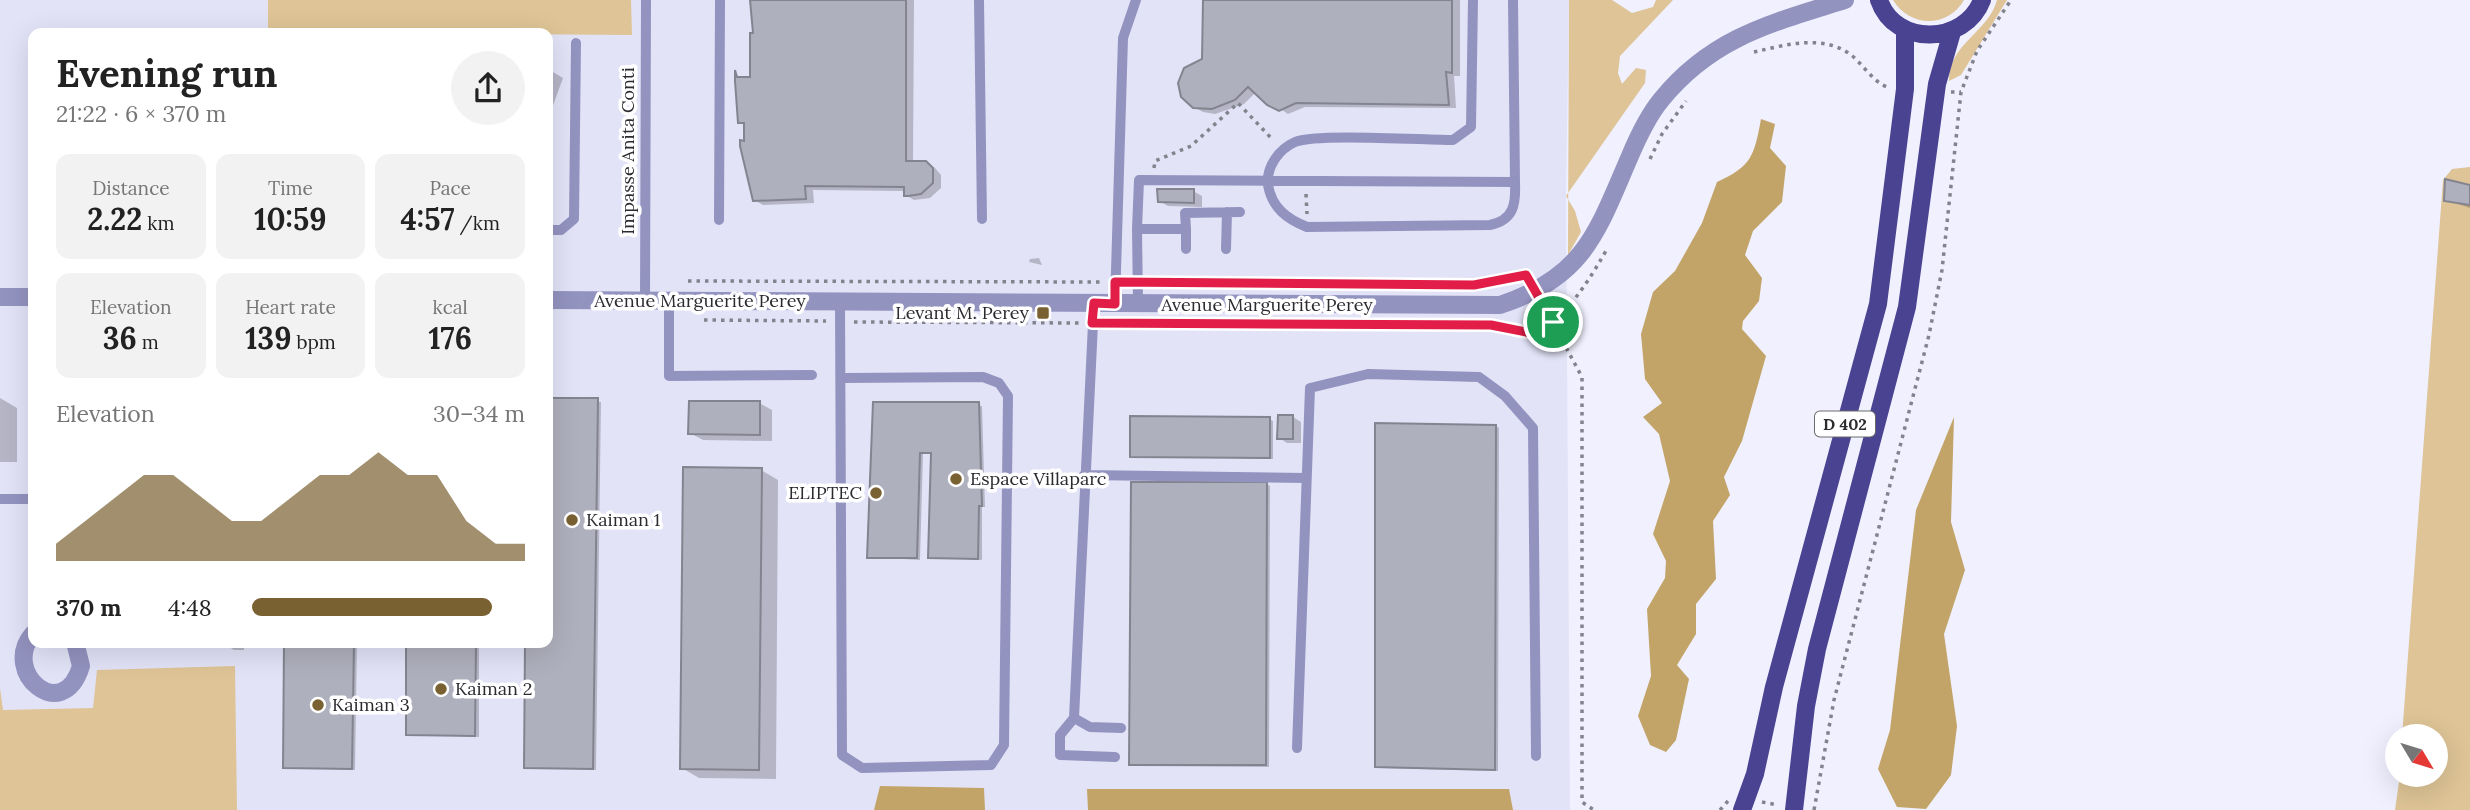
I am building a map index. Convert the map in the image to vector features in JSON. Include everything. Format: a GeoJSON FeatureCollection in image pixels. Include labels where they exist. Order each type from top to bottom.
{"type":"FeatureCollection","features":[{"type":"Feature","properties":{"kind":"main road"},"geometry":{"type":"LineString","coordinates":[[1879,0],[1891,20],[1905,30],[1928,36],[1952,32],[1969,20],[1982,0]]}},
{"type":"Feature","properties":{"kind":"main road","name":"D 402"},"geometry":{"type":"LineString","coordinates":[[1744,805],[1755,774],[1774,687],[1878,304],[1905,89],[1905,30]]}},
{"type":"Feature","properties":{"kind":"main road","name":"D 402"},"geometry":{"type":"LineString","coordinates":[[1794,809],[1806,706],[1817,649],[1907,307],[1937,92],[1952,32]]}},
{"type":"Feature","properties":{"kind":"street","name":"Avenue Marguerite Perey"},"geometry":{"type":"LineString","coordinates":[[553,300],[1500,305],[1536,292],[1575,263],[1592,240],[1649,119],[1660,101],[1694,66],[1726,42],[1770,22],[1845,0]]}},
{"type":"Feature","properties":{"kind":"street"},"geometry":{"type":"LineString","coordinates":[[0,297],[28,297]]}},
{"type":"Feature","properties":{"kind":"street"},"geometry":{"type":"LineString","coordinates":[[28,640],[21,648],[18,665],[25,682],[40,692],[58,692],[73,682],[81,666],[81,648]]}},
{"type":"Feature","properties":{"kind":"lane","name":"Impasse Anita Conti"},"geometry":{"type":"LineString","coordinates":[[645,301],[646,0]]}},
{"type":"Feature","properties":{"kind":"lane"},"geometry":{"type":"LineString","coordinates":[[719,220],[720,0]]}},
{"type":"Feature","properties":{"kind":"lane"},"geometry":{"type":"LineString","coordinates":[[979,0],[982,219]]}},
{"type":"Feature","properties":{"kind":"lane"},"geometry":{"type":"LineString","coordinates":[[1115,304],[1123,38],[1136,0]]}},
{"type":"Feature","properties":{"kind":"lane"},"geometry":{"type":"LineString","coordinates":[[1473,0],[1471,127],[1453,141],[1296,141],[1274,158],[1267,181],[1278,209],[1292,221],[1307,226],[1502,223],[1516,204],[1513,0]]}},
{"type":"Feature","properties":{"kind":"lane"},"geometry":{"type":"LineString","coordinates":[[553,230],[561,230],[574,219],[576,43]]}},
{"type":"Feature","properties":{"kind":"lane"},"geometry":{"type":"LineString","coordinates":[[1138,304],[1139,180],[1515,182]]}},
{"type":"Feature","properties":{"kind":"lane"},"geometry":{"type":"LineString","coordinates":[[1226,249],[1227,212]]}},
{"type":"Feature","properties":{"kind":"lane"},"geometry":{"type":"LineString","coordinates":[[1186,250],[1185,213],[1240,212]]}},
{"type":"Feature","properties":{"kind":"lane"},"geometry":{"type":"LineString","coordinates":[[1137,229],[1186,229]]}},
{"type":"Feature","properties":{"kind":"lane"},"geometry":{"type":"LineString","coordinates":[[669,301],[669,376],[812,376]]}},
{"type":"Feature","properties":{"kind":"lane"},"geometry":{"type":"LineString","coordinates":[[840,302],[843,378],[842,755],[862,768],[991,765],[1004,745],[1008,397],[999,383],[983,377],[843,378]]}},
{"type":"Feature","properties":{"kind":"lane"},"geometry":{"type":"LineString","coordinates":[[1094,303],[1074,718],[1060,735],[1060,755],[1115,757]]}},
{"type":"Feature","properties":{"kind":"lane"},"geometry":{"type":"LineString","coordinates":[[1297,748],[1310,388],[1368,374],[1479,377],[1505,396],[1533,428],[1536,756]]}},
{"type":"Feature","properties":{"kind":"lane"},"geometry":{"type":"LineString","coordinates":[[1084,475],[1305,478]]}},
{"type":"Feature","properties":{"kind":"lane"},"geometry":{"type":"LineString","coordinates":[[0,499],[28,499]]}},
{"type":"Feature","properties":{"kind":"lane"},"geometry":{"type":"LineString","coordinates":[[1074,718],[1090,727],[1121,728]]}},
{"type":"Feature","properties":{"kind":"path"},"geometry":{"type":"LineString","coordinates":[[1814,810],[1837,689],[1937,296],[1954,174],[1961,92],[1977,51],[2011,0]]}},
{"type":"Feature","properties":{"kind":"path"},"geometry":{"type":"LineString","coordinates":[[1752,52],[1792,43],[1830,44],[1850,54],[1884,86],[1905,89]]}},
{"type":"Feature","properties":{"kind":"path"},"geometry":{"type":"LineString","coordinates":[[1937,92],[1961,92]]}},
{"type":"Feature","properties":{"kind":"path"},"geometry":{"type":"LineString","coordinates":[[1647,165],[1662,134],[1691,94]]}},
{"type":"Feature","properties":{"kind":"path"},"geometry":{"type":"LineString","coordinates":[[1153,180],[1155,161],[1191,146],[1238,103],[1283,150]]}},
{"type":"Feature","properties":{"kind":"path"},"geometry":{"type":"LineString","coordinates":[[1306,181],[1307,216]]}},
{"type":"Feature","properties":{"kind":"path"},"geometry":{"type":"LineString","coordinates":[[668,320],[1491,325],[1531,333],[1553,322],[1574,299],[1608,247]]}},
{"type":"Feature","properties":{"kind":"path"},"geometry":{"type":"LineString","coordinates":[[1138,282],[1474,285],[1526,275],[1582,377],[1582,802],[1594,810]]}},
{"type":"Feature","properties":{"kind":"path"},"geometry":{"type":"LineString","coordinates":[[685,281],[1115,282]]}},
{"type":"Feature","properties":{"kind":"path"},"geometry":{"type":"LineString","coordinates":[[1744,805],[1794,809]]}},
{"type":"Feature","properties":{"kind":"shaded area"},"geometry":{"type":"Polygon","coordinates":[[[0,0],[1569,0],[1566,196],[1570,810],[0,810],[0,0]]]}},
{"type":"Feature","properties":{"kind":"shaded area"},"geometry":{"type":"Polygon","coordinates":[[[268,0],[631,0],[632,35],[553,34],[553,28],[268,28],[268,0]]]}},
{"type":"Feature","properties":{"kind":"shaded area"},"geometry":{"type":"Polygon","coordinates":[[[1569,0],[1612,0],[1632,13],[1653,7],[1656,0],[1673,0],[1620,56],[1618,73],[1622,84],[1636,68],[1646,70],[1645,83],[1568,193],[1569,0]]]}},
{"type":"Feature","properties":{"kind":"shaded area"},"geometry":{"type":"Polygon","coordinates":[[[1893,0],[1964,0],[1949,16],[1929,21],[1909,16],[1893,0]]]}},
{"type":"Feature","properties":{"kind":"shaded area"},"geometry":{"type":"Polygon","coordinates":[[[1997,0],[2007,0],[1961,75],[1949,81],[1955,57],[1986,21],[1997,0]]]}},
{"type":"Feature","properties":{"kind":"shaded area"},"geometry":{"type":"Polygon","coordinates":[[[1761,119],[1775,124],[1770,148],[1786,166],[1782,202],[1753,231],[1745,255],[1762,278],[1759,301],[1743,321],[1742,329],[1766,356],[1742,441],[1724,477],[1730,495],[1713,521],[1716,579],[1696,604],[1696,634],[1677,665],[1689,679],[1676,740],[1666,752],[1650,745],[1638,716],[1651,676],[1647,609],[1665,578],[1666,561],[1653,534],[1670,481],[1659,434],[1643,417],[1662,403],[1645,379],[1641,334],[1653,292],[1675,271],[1702,223],[1717,182],[1738,171],[1750,158],[1761,119]]]}},
{"type":"Feature","properties":{"kind":"shaded area"},"geometry":{"type":"Polygon","coordinates":[[[2470,167],[2470,810],[2395,810],[2398,788],[2448,788],[2448,724],[2403,724],[2443,180],[2452,169],[2470,167]]]}},
{"type":"Feature","properties":{"kind":"shaded area"},"geometry":{"type":"Polygon","coordinates":[[[1568,200],[1575,211],[1581,232],[1568,255],[1568,200]]]}},
{"type":"Feature","properties":{"kind":"shaded area"},"geometry":{"type":"Polygon","coordinates":[[[1954,417],[1951,522],[1965,570],[1944,634],[1957,726],[1951,775],[1926,809],[1897,807],[1878,769],[1890,730],[1916,510],[1954,417]]]}},
{"type":"Feature","properties":{"kind":"shaded area"},"geometry":{"type":"Polygon","coordinates":[[[235,666],[237,810],[0,810],[0,688],[3,710],[93,708],[97,670],[235,666]]]}},
{"type":"Feature","properties":{"kind":"shaded area"},"geometry":{"type":"Polygon","coordinates":[[[880,786],[984,788],[985,810],[874,810],[880,786]]]}},
{"type":"Feature","properties":{"kind":"shaded area"},"geometry":{"type":"Polygon","coordinates":[[[1087,789],[1509,789],[1513,810],[1088,810],[1087,789]]]}},
{"type":"Feature","properties":{"kind":"building"},"geometry":{"type":"Polygon","coordinates":[[[750,0],[906,0],[906,161],[926,161],[933,168],[933,183],[921,194],[908,196],[904,196],[904,187],[805,186],[806,199],[753,201],[740,146],[740,140],[744,141],[744,123],[738,123],[735,81],[735,70],[737,77],[750,77],[750,33],[753,33],[750,0]]]}},
{"type":"Feature","properties":{"kind":"building"},"geometry":{"type":"Polygon","coordinates":[[[1203,0],[1452,0],[1452,73],[1446,72],[1449,105],[1296,103],[1279,111],[1267,105],[1248,87],[1235,100],[1212,109],[1193,108],[1181,97],[1178,83],[1184,68],[1202,59],[1203,0]]]}},
{"type":"Feature","properties":{"kind":"building"},"geometry":{"type":"Polygon","coordinates":[[[2445,179],[2470,185],[2470,205],[2444,201],[2445,179]]]}},
{"type":"Feature","properties":{"kind":"building"},"geometry":{"type":"Polygon","coordinates":[[[1157,189],[1194,189],[1194,203],[1158,202],[1157,189]]]}},
{"type":"Feature","properties":{"kind":"building","name":"Kaiman 1"},"geometry":{"type":"Polygon","coordinates":[[[553,398],[598,398],[593,769],[524,768],[525,648],[553,648],[553,398]]]}},
{"type":"Feature","properties":{"kind":"building"},"geometry":{"type":"Polygon","coordinates":[[[689,401],[760,401],[760,435],[688,434],[689,401]]]}},
{"type":"Feature","properties":{"kind":"building","name":"Espace Villaparc"},"geometry":{"type":"Polygon","coordinates":[[[873,402],[979,402],[982,506],[979,506],[978,559],[928,558],[931,453],[920,453],[917,558],[867,558],[873,402]]]}},
{"type":"Feature","properties":{"kind":"building"},"geometry":{"type":"Polygon","coordinates":[[[1278,415],[1293,415],[1293,439],[1277,439],[1278,415]]]}},
{"type":"Feature","properties":{"kind":"building"},"geometry":{"type":"Polygon","coordinates":[[[1130,416],[1270,417],[1270,458],[1130,457],[1130,416]]]}},
{"type":"Feature","properties":{"kind":"building"},"geometry":{"type":"Polygon","coordinates":[[[1375,423],[1496,425],[1495,770],[1375,767],[1375,423]]]}},
{"type":"Feature","properties":{"kind":"building"},"geometry":{"type":"Polygon","coordinates":[[[683,467],[762,468],[759,770],[680,769],[683,467]]]}},
{"type":"Feature","properties":{"kind":"building"},"geometry":{"type":"Polygon","coordinates":[[[1131,482],[1267,482],[1266,765],[1129,765],[1131,482]]]}},
{"type":"Feature","properties":{"kind":"building","name":"Kaiman 3"},"geometry":{"type":"Polygon","coordinates":[[[284,648],[354,648],[352,769],[283,768],[284,648]]]}},
{"type":"Feature","properties":{"kind":"building","name":"Kaiman 2"},"geometry":{"type":"Polygon","coordinates":[[[406,648],[476,648],[475,736],[406,735],[406,648]]]}},
{"type":"Feature","properties":{"kind":"place","name":"Levant M. Perey"},"geometry":{"type":"Point","coordinates":[1043,313]}},
{"type":"Feature","properties":{"kind":"place","name":"Espace Villaparc"},"geometry":{"type":"Point","coordinates":[956,479]}},
{"type":"Feature","properties":{"kind":"place","name":"ELIPTEC"},"geometry":{"type":"Point","coordinates":[876,493]}},
{"type":"Feature","properties":{"kind":"place","name":"Kaiman 1"},"geometry":{"type":"Point","coordinates":[572,520]}},
{"type":"Feature","properties":{"kind":"place","name":"Kaiman 2"},"geometry":{"type":"Point","coordinates":[441,689]}},
{"type":"Feature","properties":{"kind":"place","name":"Kaiman 3"},"geometry":{"type":"Point","coordinates":[318,705]}},
{"type":"Feature","properties":{"kind":"route"},"geometry":{"type":"LineString","coordinates":[[1526,275],[1553,322],[1531,333],[1491,325],[1092,323],[1094,303],[1115,304],[1115,282],[1474,285],[1507,281],[1526,275]]}}]}
